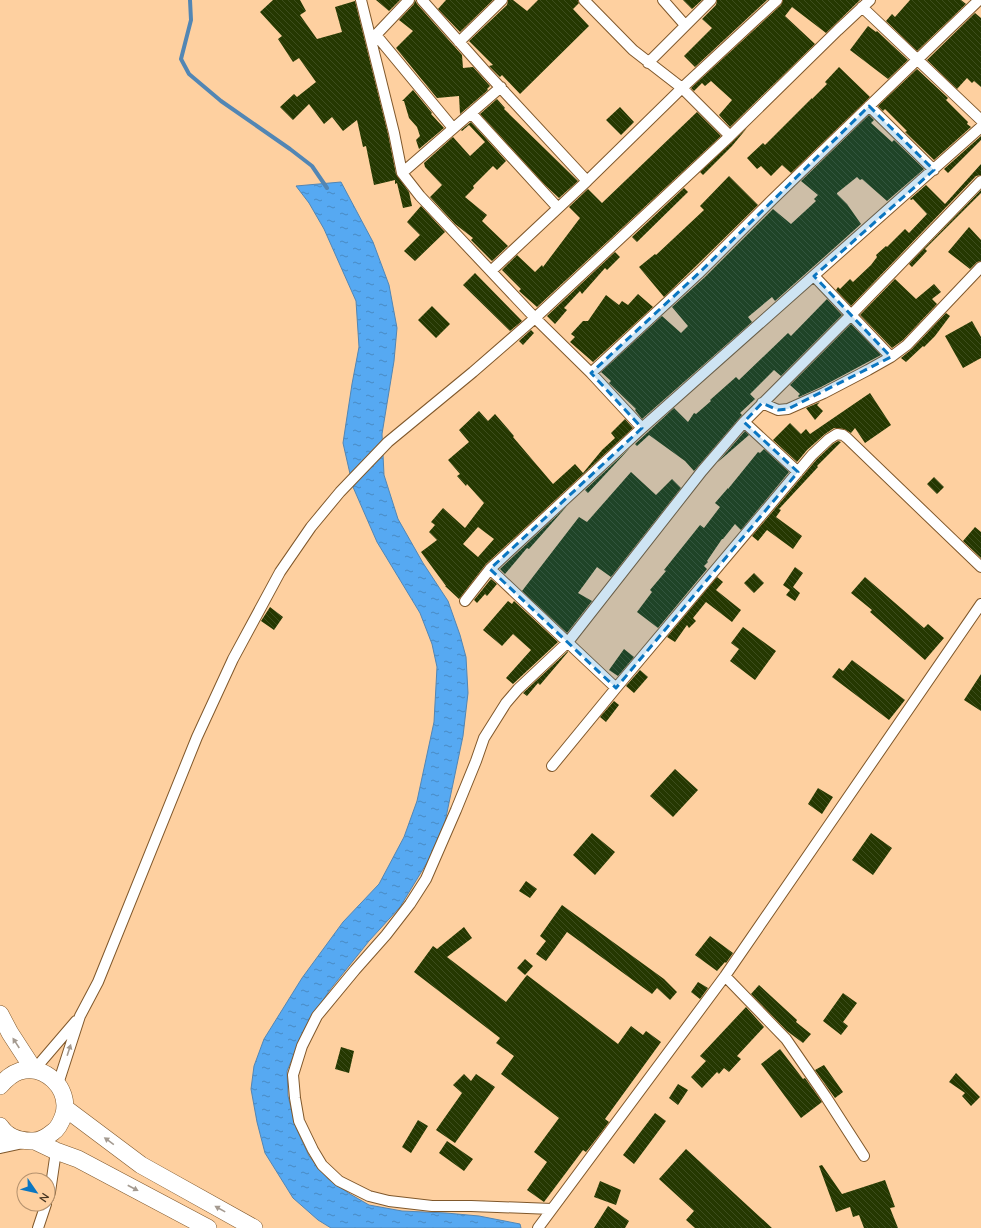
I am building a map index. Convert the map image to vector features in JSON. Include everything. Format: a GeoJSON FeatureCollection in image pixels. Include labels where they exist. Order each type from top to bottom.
{"type":"FeatureCollection","features":[{"type":"Feature","properties":{"kind":"highway"},"geometry":{"type":"LineString","coordinates":[[0,1014],[10,1033],[34,1070]]}},
{"type":"Feature","properties":{"kind":"highway"},"geometry":{"type":"LineString","coordinates":[[0,1086],[12,1075],[19,1072],[34,1070],[48,1075],[58,1084],[64,1095],[65,1108],[63,1120],[56,1130],[46,1138],[29,1141]]}},
{"type":"Feature","properties":{"kind":"highway"},"geometry":{"type":"LineString","coordinates":[[65,1108],[141,1165],[254,1228]]}},
{"type":"Feature","properties":{"kind":"highway"},"geometry":{"type":"LineString","coordinates":[[0,1126],[12,1137],[29,1141],[78,1159],[208,1228]]}},
{"type":"Feature","properties":{"kind":"main road"},"geometry":{"type":"LineString","coordinates":[[0,1146],[29,1141]]}},
{"type":"Feature","properties":{"kind":"street"},"geometry":{"type":"LineString","coordinates":[[361,0],[373,38],[402,173],[420,196],[535,318],[642,428]]}},
{"type":"Feature","properties":{"kind":"street"},"geometry":{"type":"LineString","coordinates":[[373,38],[409,0]]}},
{"type":"Feature","properties":{"kind":"street"},"geometry":{"type":"LineString","coordinates":[[422,0],[500,88],[587,180]]}},
{"type":"Feature","properties":{"kind":"street"},"geometry":{"type":"LineString","coordinates":[[459,42],[502,0]]}},
{"type":"Feature","properties":{"kind":"street"},"geometry":{"type":"LineString","coordinates":[[663,0],[685,25]]}},
{"type":"Feature","properties":{"kind":"street"},"geometry":{"type":"LineString","coordinates":[[648,63],[711,0]]}},
{"type":"Feature","properties":{"kind":"street"},"geometry":{"type":"LineString","coordinates":[[491,271],[682,88],[777,0]]}},
{"type":"Feature","properties":{"kind":"street"},"geometry":{"type":"LineString","coordinates":[[588,1],[633,50],[682,88],[730,136]]}},
{"type":"Feature","properties":{"kind":"street"},"geometry":{"type":"LineString","coordinates":[[58,1084],[80,1016],[98,982],[197,737],[233,659],[280,572],[311,527],[340,492],[388,442],[473,372],[535,318],[730,136],[866,3],[917,59],[981,120]]}},
{"type":"Feature","properties":{"kind":"street"},"geometry":{"type":"LineString","coordinates":[[590,373],[700,272],[917,59],[977,3]]}},
{"type":"Feature","properties":{"kind":"street"},"geometry":{"type":"LineString","coordinates":[[373,38],[453,128]]}},
{"type":"Feature","properties":{"kind":"street"},"geometry":{"type":"LineString","coordinates":[[402,173],[500,88]]}},
{"type":"Feature","properties":{"kind":"street"},"geometry":{"type":"LineString","coordinates":[[869,106],[934,170]]}},
{"type":"Feature","properties":{"kind":"street"},"geometry":{"type":"LineString","coordinates":[[471,113],[558,208]]}},
{"type":"Feature","properties":{"kind":"street"},"geometry":{"type":"LineString","coordinates":[[465,601],[490,569],[642,428],[981,127]]}},
{"type":"Feature","properties":{"kind":"street"},"geometry":{"type":"LineString","coordinates":[[552,1209],[432,1206],[389,1201],[369,1196],[338,1181],[322,1165],[299,1121],[293,1075],[302,1046],[317,1016],[386,935],[410,904],[426,879],[476,762],[484,738],[494,719],[506,703],[518,689],[568,642],[702,471],[744,422],[851,316],[981,181]]}},
{"type":"Feature","properties":{"kind":"street"},"geometry":{"type":"LineString","coordinates":[[762,403],[778,410],[788,409],[824,393],[891,357],[907,344],[981,267]]}},
{"type":"Feature","properties":{"kind":"street"},"geometry":{"type":"LineString","coordinates":[[814,276],[891,357]]}},
{"type":"Feature","properties":{"kind":"street"},"geometry":{"type":"LineString","coordinates":[[744,422],[798,472]]}},
{"type":"Feature","properties":{"kind":"street"},"geometry":{"type":"LineString","coordinates":[[552,766],[812,455],[829,439],[838,434],[843,435],[981,567]]}},
{"type":"Feature","properties":{"kind":"street"},"geometry":{"type":"LineString","coordinates":[[490,569],[616,688]]}},
{"type":"Feature","properties":{"kind":"street"},"geometry":{"type":"LineString","coordinates":[[538,1228],[725,976],[981,604]]}},
{"type":"Feature","properties":{"kind":"street"},"geometry":{"type":"LineString","coordinates":[[725,976],[786,1039],[826,1096],[864,1156]]}},
{"type":"Feature","properties":{"kind":"street"},"geometry":{"type":"LineString","coordinates":[[34,1070],[80,1016]]}},
{"type":"Feature","properties":{"kind":"street"},"geometry":{"type":"LineString","coordinates":[[53,1172],[56,1151]]}},
{"type":"Feature","properties":{"kind":"street"},"geometry":{"type":"LineString","coordinates":[[38,1228],[43,1212]]}},
{"type":"Feature","properties":{"kind":"highlighted area"},"geometry":{"type":"Polygon","coordinates":[[[869,106],[934,170],[814,276],[891,357],[788,409],[778,410],[762,403],[744,422],[798,472],[616,688],[490,569],[642,428],[591,373],[700,272],[869,106]]]}},
{"type":"Feature","properties":{"kind":"water"},"geometry":{"type":"Polygon","coordinates":[[[341,182],[373,242],[389,285],[397,328],[394,361],[382,434],[384,475],[398,519],[423,563],[448,601],[466,657],[468,693],[463,736],[445,822],[428,861],[400,907],[369,941],[329,991],[305,1028],[287,1071],[288,1096],[296,1128],[309,1156],[328,1179],[369,1205],[402,1211],[479,1216],[520,1224],[521,1228],[331,1228],[318,1220],[293,1198],[265,1153],[251,1089],[254,1066],[264,1039],[302,978],[343,922],[379,884],[404,837],[417,801],[434,722],[437,667],[432,644],[420,613],[377,542],[353,487],[343,443],[359,347],[356,301],[324,229],[309,203],[296,186],[341,182]]]}},
{"type":"Feature","properties":{"kind":"building"},"geometry":{"type":"Polygon","coordinates":[[[273,0],[300,0],[306,11],[300,15],[317,39],[342,32],[335,7],[355,1],[388,134],[396,174],[409,192],[412,206],[403,208],[395,180],[374,185],[366,146],[363,147],[357,120],[343,131],[332,117],[324,124],[309,104],[293,120],[280,107],[294,94],[297,97],[316,82],[299,58],[293,62],[278,39],[282,36],[260,12],[273,0]]]}},
{"type":"Feature","properties":{"kind":"building"},"geometry":{"type":"Polygon","coordinates":[[[376,0],[400,0],[389,11],[376,0]]]}},
{"type":"Feature","properties":{"kind":"building"},"geometry":{"type":"Polygon","coordinates":[[[415,0],[462,55],[463,68],[473,67],[490,86],[487,89],[488,90],[460,114],[459,96],[437,98],[396,48],[413,31],[399,20],[414,4],[415,0]]]}},
{"type":"Feature","properties":{"kind":"building"},"geometry":{"type":"Polygon","coordinates":[[[446,0],[493,0],[460,32],[438,9],[446,0]]]}},
{"type":"Feature","properties":{"kind":"building"},"geometry":{"type":"Polygon","coordinates":[[[508,0],[513,0],[527,11],[538,0],[578,0],[579,3],[573,9],[589,26],[520,94],[502,75],[500,77],[489,66],[493,65],[469,41],[507,5],[508,0]]]}},
{"type":"Feature","properties":{"kind":"building"},"geometry":{"type":"Polygon","coordinates":[[[683,0],[702,0],[692,9],[683,0]]]}},
{"type":"Feature","properties":{"kind":"building"},"geometry":{"type":"Polygon","coordinates":[[[717,0],[767,0],[695,67],[684,56],[712,28],[702,19],[716,5],[717,0]]]}},
{"type":"Feature","properties":{"kind":"building"},"geometry":{"type":"Polygon","coordinates":[[[783,0],[860,0],[826,33],[792,7],[785,16],[815,44],[730,127],[719,115],[732,100],[711,81],[705,86],[702,83],[694,91],[691,88],[781,5],[783,0]]]}},
{"type":"Feature","properties":{"kind":"building"},"geometry":{"type":"Polygon","coordinates":[[[910,0],[961,0],[966,4],[917,51],[886,21],[892,14],[895,17],[910,0]]]}},
{"type":"Feature","properties":{"kind":"building"},"geometry":{"type":"Polygon","coordinates":[[[975,13],[981,18],[981,87],[974,81],[972,83],[967,78],[957,89],[927,60],[975,13]]]}},
{"type":"Feature","properties":{"kind":"building"},"geometry":{"type":"Polygon","coordinates":[[[868,26],[876,32],[877,31],[908,60],[888,79],[850,50],[868,26]]]}},
{"type":"Feature","properties":{"kind":"building"},"geometry":{"type":"Polygon","coordinates":[[[839,67],[870,97],[791,173],[782,165],[771,176],[761,166],[757,169],[747,158],[763,143],[765,145],[812,99],[827,84],[825,82],[839,67]]]}},
{"type":"Feature","properties":{"kind":"building"},"geometry":{"type":"Polygon","coordinates":[[[917,69],[948,98],[946,100],[971,127],[934,160],[905,132],[907,131],[885,109],[883,111],[878,106],[917,69]]]}},
{"type":"Feature","properties":{"kind":"building"},"geometry":{"type":"Polygon","coordinates":[[[413,90],[432,113],[431,114],[444,128],[419,149],[416,140],[420,136],[417,127],[409,118],[404,101],[402,101],[413,90]]]}},
{"type":"Feature","properties":{"kind":"building"},"geometry":{"type":"Polygon","coordinates":[[[497,99],[505,108],[504,109],[578,181],[559,198],[545,185],[480,114],[497,99]]]}},
{"type":"Feature","properties":{"kind":"building"},"geometry":{"type":"Polygon","coordinates":[[[620,107],[634,122],[621,135],[606,120],[620,107]]]}},
{"type":"Feature","properties":{"kind":"building"},"geometry":{"type":"Polygon","coordinates":[[[697,112],[721,136],[537,307],[519,291],[521,289],[502,270],[517,255],[535,272],[542,265],[543,267],[580,218],[569,207],[588,189],[602,203],[697,112]]]}},
{"type":"Feature","properties":{"kind":"building"},"geometry":{"type":"Polygon","coordinates":[[[869,115],[874,120],[871,123],[892,142],[894,140],[924,169],[887,201],[862,179],[860,180],[857,177],[837,193],[861,224],[775,301],[772,297],[748,317],[752,322],[642,419],[635,410],[636,409],[609,383],[611,381],[601,372],[662,316],[681,333],[688,326],[672,307],[705,277],[773,209],[791,224],[816,201],[814,199],[818,195],[801,181],[869,115]]]}},
{"type":"Feature","properties":{"kind":"building"},"geometry":{"type":"Polygon","coordinates":[[[471,122],[506,161],[497,170],[493,166],[473,186],[474,188],[465,197],[487,215],[482,221],[508,246],[492,261],[471,240],[473,238],[455,224],[430,197],[442,185],[425,167],[424,163],[453,137],[470,156],[485,142],[469,125],[462,131],[461,130],[471,122]]]}},
{"type":"Feature","properties":{"kind":"building"},"geometry":{"type":"Polygon","coordinates":[[[747,128],[732,146],[703,175],[700,172],[747,128]]]}},
{"type":"Feature","properties":{"kind":"building"},"geometry":{"type":"Polygon","coordinates":[[[981,136],[981,140],[948,173],[944,169],[981,136]]]}},
{"type":"Feature","properties":{"kind":"building"},"geometry":{"type":"Polygon","coordinates":[[[981,164],[981,175],[976,176],[851,306],[836,290],[838,287],[840,289],[850,279],[853,282],[871,265],[877,257],[876,255],[886,246],[887,247],[905,229],[909,233],[927,214],[913,199],[910,199],[926,185],[945,204],[981,164]]]}},
{"type":"Feature","properties":{"kind":"building"},"geometry":{"type":"Polygon","coordinates":[[[729,176],[758,205],[664,297],[639,267],[655,254],[656,255],[704,210],[700,206],[729,176]]]}},
{"type":"Feature","properties":{"kind":"building"},"geometry":{"type":"Polygon","coordinates":[[[684,188],[688,192],[637,242],[632,237],[684,188]]]}},
{"type":"Feature","properties":{"kind":"building"},"geometry":{"type":"Polygon","coordinates":[[[981,190],[981,193],[925,249],[927,251],[912,267],[909,264],[981,190]]]}},
{"type":"Feature","properties":{"kind":"building"},"geometry":{"type":"Polygon","coordinates":[[[421,206],[445,232],[415,261],[404,251],[420,235],[407,222],[421,206]]]}},
{"type":"Feature","properties":{"kind":"building"},"geometry":{"type":"Polygon","coordinates":[[[969,227],[981,240],[981,261],[977,262],[970,269],[948,252],[969,227]]]}},
{"type":"Feature","properties":{"kind":"building"},"geometry":{"type":"Polygon","coordinates":[[[615,252],[620,257],[607,270],[605,268],[582,294],[580,291],[564,308],[567,310],[555,324],[547,316],[615,252]]]}},
{"type":"Feature","properties":{"kind":"building"},"geometry":{"type":"Polygon","coordinates":[[[475,273],[522,321],[510,331],[463,285],[475,273]]]}},
{"type":"Feature","properties":{"kind":"building"},"geometry":{"type":"Polygon","coordinates":[[[895,279],[916,299],[934,284],[941,292],[932,299],[937,304],[903,340],[892,348],[860,315],[895,279]]]}},
{"type":"Feature","properties":{"kind":"building"},"geometry":{"type":"Polygon","coordinates":[[[638,294],[653,307],[593,362],[570,342],[575,337],[571,334],[583,321],[588,321],[606,295],[619,305],[622,301],[628,305],[638,294]]]}},
{"type":"Feature","properties":{"kind":"building"},"geometry":{"type":"Polygon","coordinates":[[[827,299],[842,315],[781,376],[774,370],[750,394],[755,399],[740,413],[742,415],[694,471],[685,461],[649,435],[637,446],[635,444],[674,408],[688,422],[694,413],[696,414],[736,377],[739,380],[788,333],[791,336],[827,299]]]}},
{"type":"Feature","properties":{"kind":"building"},"geometry":{"type":"Polygon","coordinates":[[[432,306],[450,324],[436,338],[418,320],[432,306]]]}},
{"type":"Feature","properties":{"kind":"building"},"geometry":{"type":"Polygon","coordinates":[[[946,313],[950,316],[935,336],[924,347],[923,346],[906,362],[901,358],[912,349],[946,313]]]}},
{"type":"Feature","properties":{"kind":"building"},"geometry":{"type":"Polygon","coordinates":[[[972,321],[981,337],[981,358],[963,368],[945,336],[972,321]]]}},
{"type":"Feature","properties":{"kind":"building"},"geometry":{"type":"Polygon","coordinates":[[[851,324],[881,355],[799,397],[798,396],[800,394],[790,385],[851,324]]]}},
{"type":"Feature","properties":{"kind":"building"},"geometry":{"type":"Polygon","coordinates":[[[531,330],[534,333],[523,345],[519,341],[531,330]]]}},
{"type":"Feature","properties":{"kind":"building"},"geometry":{"type":"Polygon","coordinates":[[[870,393],[891,425],[865,443],[855,428],[851,433],[844,429],[834,428],[807,450],[797,462],[773,440],[790,423],[801,434],[806,429],[810,434],[870,393]]]}},
{"type":"Feature","properties":{"kind":"building"},"geometry":{"type":"Polygon","coordinates":[[[820,402],[817,405],[823,411],[815,420],[806,408],[820,402]]]}},
{"type":"Feature","properties":{"kind":"building"},"geometry":{"type":"Polygon","coordinates":[[[479,411],[488,421],[495,414],[553,484],[575,464],[583,473],[602,450],[615,438],[611,433],[625,419],[633,428],[486,564],[459,599],[445,586],[421,552],[437,540],[429,532],[435,525],[431,522],[443,508],[465,528],[484,503],[467,484],[466,486],[457,476],[460,474],[448,460],[469,442],[459,430],[479,411]],[[478,527],[463,544],[478,557],[494,539],[478,527]]]}},
{"type":"Feature","properties":{"kind":"building"},"geometry":{"type":"Polygon","coordinates":[[[745,431],[749,435],[718,462],[745,431]]]}},
{"type":"Feature","properties":{"kind":"building"},"geometry":{"type":"Polygon","coordinates":[[[838,441],[841,442],[817,466],[818,467],[779,509],[781,510],[776,517],[802,536],[793,549],[767,530],[758,541],[752,536],[817,459],[838,441]]]}},
{"type":"Feature","properties":{"kind":"building"},"geometry":{"type":"Polygon","coordinates":[[[630,448],[588,493],[585,490],[630,448]]]}},
{"type":"Feature","properties":{"kind":"building"},"geometry":{"type":"Polygon","coordinates":[[[764,449],[789,472],[741,530],[735,524],[722,539],[704,566],[707,569],[658,628],[637,612],[652,592],[650,590],[700,525],[704,528],[720,507],[715,503],[758,452],[760,453],[764,449]]]}},
{"type":"Feature","properties":{"kind":"building"},"geometry":{"type":"Polygon","coordinates":[[[631,472],[656,495],[672,479],[681,488],[611,577],[597,567],[578,593],[592,601],[567,633],[522,591],[579,517],[587,522],[631,472]]]}},
{"type":"Feature","properties":{"kind":"building"},"geometry":{"type":"Polygon","coordinates":[[[934,477],[944,487],[937,494],[927,484],[934,477]]]}},
{"type":"Feature","properties":{"kind":"building"},"geometry":{"type":"Polygon","coordinates":[[[567,506],[529,549],[527,548],[505,574],[500,569],[567,506]]]}},
{"type":"Feature","properties":{"kind":"building"},"geometry":{"type":"Polygon","coordinates":[[[975,527],[981,532],[981,558],[963,541],[975,527]]]}},
{"type":"Feature","properties":{"kind":"building"},"geometry":{"type":"Polygon","coordinates":[[[795,567],[803,573],[793,587],[800,593],[795,601],[786,595],[790,590],[783,585],[795,567]]]}},
{"type":"Feature","properties":{"kind":"building"},"geometry":{"type":"Polygon","coordinates":[[[754,573],[764,583],[754,593],[744,583],[754,573]]]}},
{"type":"Feature","properties":{"kind":"building"},"geometry":{"type":"Polygon","coordinates":[[[717,577],[723,582],[716,590],[741,610],[732,622],[706,602],[693,618],[696,621],[689,628],[687,625],[675,642],[667,637],[717,577]]]}},
{"type":"Feature","properties":{"kind":"building"},"geometry":{"type":"Polygon","coordinates":[[[865,577],[924,628],[928,624],[944,638],[925,660],[870,612],[872,610],[851,593],[865,577]]]}},
{"type":"Feature","properties":{"kind":"building"},"geometry":{"type":"Polygon","coordinates":[[[491,579],[497,584],[487,596],[485,594],[477,603],[474,600],[491,579]]]}},
{"type":"Feature","properties":{"kind":"building"},"geometry":{"type":"Polygon","coordinates":[[[508,601],[512,604],[514,601],[558,642],[513,684],[506,678],[531,650],[513,634],[502,646],[483,630],[508,601]]]}},
{"type":"Feature","properties":{"kind":"building"},"geometry":{"type":"Polygon","coordinates":[[[270,607],[283,617],[274,630],[261,621],[270,607]]]}},
{"type":"Feature","properties":{"kind":"building"},"geometry":{"type":"Polygon","coordinates":[[[743,627],[776,651],[755,680],[730,661],[739,649],[731,643],[743,627]]]}},
{"type":"Feature","properties":{"kind":"building"},"geometry":{"type":"Polygon","coordinates":[[[624,649],[634,657],[618,676],[609,670],[624,649]]]}},
{"type":"Feature","properties":{"kind":"building"},"geometry":{"type":"Polygon","coordinates":[[[568,651],[540,685],[538,683],[527,696],[523,693],[568,651]]]}},
{"type":"Feature","properties":{"kind":"building"},"geometry":{"type":"Polygon","coordinates":[[[852,660],[905,700],[889,720],[832,677],[839,668],[843,671],[852,660]]]}},
{"type":"Feature","properties":{"kind":"building"},"geometry":{"type":"Polygon","coordinates":[[[640,670],[648,677],[634,693],[626,686],[640,670]]]}},
{"type":"Feature","properties":{"kind":"building"},"geometry":{"type":"Polygon","coordinates":[[[981,674],[981,711],[964,700],[981,674]]]}},
{"type":"Feature","properties":{"kind":"building"},"geometry":{"type":"Polygon","coordinates":[[[614,701],[619,705],[606,722],[600,717],[614,701]]]}},
{"type":"Feature","properties":{"kind":"building"},"geometry":{"type":"Polygon","coordinates":[[[675,769],[698,790],[673,817],[650,796],[675,769]]]}},
{"type":"Feature","properties":{"kind":"building"},"geometry":{"type":"Polygon","coordinates":[[[818,788],[833,797],[822,814],[808,804],[818,788]]]}},
{"type":"Feature","properties":{"kind":"building"},"geometry":{"type":"Polygon","coordinates":[[[592,833],[615,852],[595,875],[573,855],[592,833]]]}},
{"type":"Feature","properties":{"kind":"building"},"geometry":{"type":"Polygon","coordinates":[[[871,833],[892,848],[873,875],[852,860],[871,833]]]}},
{"type":"Feature","properties":{"kind":"building"},"geometry":{"type":"Polygon","coordinates":[[[526,881],[537,889],[530,898],[519,891],[526,881]]]}},
{"type":"Feature","properties":{"kind":"building"},"geometry":{"type":"Polygon","coordinates":[[[562,905],[664,979],[677,992],[670,1000],[657,988],[652,994],[567,932],[546,961],[536,954],[546,941],[540,936],[562,905]]]}},
{"type":"Feature","properties":{"kind":"building"},"geometry":{"type":"Polygon","coordinates":[[[464,927],[472,938],[447,957],[506,1002],[527,975],[618,1044],[631,1026],[643,1035],[646,1031],[661,1042],[605,1119],[609,1122],[586,1152],[583,1150],[544,1202],[527,1190],[547,1162],[534,1152],[559,1118],[501,1074],[514,1056],[496,1043],[500,1038],[414,972],[433,946],[437,949],[464,927]]]}},
{"type":"Feature","properties":{"kind":"building"},"geometry":{"type":"Polygon","coordinates":[[[710,936],[733,953],[726,963],[725,962],[717,971],[695,955],[710,936]]]}},
{"type":"Feature","properties":{"kind":"building"},"geometry":{"type":"Polygon","coordinates":[[[525,959],[533,966],[525,975],[517,968],[525,959]]]}},
{"type":"Feature","properties":{"kind":"building"},"geometry":{"type":"Polygon","coordinates":[[[698,982],[708,988],[700,999],[691,992],[698,982]]]}},
{"type":"Feature","properties":{"kind":"building"},"geometry":{"type":"Polygon","coordinates":[[[759,985],[797,1020],[796,1022],[811,1034],[803,1043],[787,1031],[751,994],[759,985]]]}},
{"type":"Feature","properties":{"kind":"building"},"geometry":{"type":"Polygon","coordinates":[[[843,993],[857,1003],[843,1022],[848,1026],[841,1035],[823,1021],[843,993]]]}},
{"type":"Feature","properties":{"kind":"building"},"geometry":{"type":"Polygon","coordinates":[[[746,1007],[764,1027],[737,1056],[741,1059],[729,1072],[724,1068],[719,1074],[717,1072],[702,1088],[691,1077],[706,1061],[700,1056],[746,1007]]]}},
{"type":"Feature","properties":{"kind":"building"},"geometry":{"type":"Polygon","coordinates":[[[341,1047],[354,1051],[349,1073],[335,1069],[341,1047]]]}},
{"type":"Feature","properties":{"kind":"building"},"geometry":{"type":"Polygon","coordinates":[[[780,1049],[803,1079],[805,1078],[822,1102],[801,1118],[761,1064],[780,1049]]]}},
{"type":"Feature","properties":{"kind":"building"},"geometry":{"type":"Polygon","coordinates":[[[824,1065],[843,1092],[835,1098],[815,1070],[824,1065]]]}},
{"type":"Feature","properties":{"kind":"building"},"geometry":{"type":"Polygon","coordinates":[[[956,1073],[980,1097],[971,1106],[962,1096],[965,1093],[949,1082],[956,1073]]]}},
{"type":"Feature","properties":{"kind":"building"},"geometry":{"type":"Polygon","coordinates":[[[464,1074],[471,1081],[476,1074],[495,1087],[455,1143],[436,1130],[462,1093],[453,1085],[464,1074]]]}},
{"type":"Feature","properties":{"kind":"building"},"geometry":{"type":"Polygon","coordinates":[[[678,1084],[688,1090],[678,1105],[669,1098],[678,1084]]]}},
{"type":"Feature","properties":{"kind":"building"},"geometry":{"type":"Polygon","coordinates":[[[655,1113],[666,1121],[634,1164],[623,1155],[655,1113]]]}},
{"type":"Feature","properties":{"kind":"building"},"geometry":{"type":"Polygon","coordinates":[[[418,1120],[428,1126],[411,1153],[402,1147],[418,1120]]]}},
{"type":"Feature","properties":{"kind":"building"},"geometry":{"type":"Polygon","coordinates":[[[447,1141],[473,1159],[464,1171],[439,1153],[447,1141]]]}},
{"type":"Feature","properties":{"kind":"building"},"geometry":{"type":"Polygon","coordinates":[[[686,1149],[772,1228],[695,1228],[686,1220],[694,1211],[659,1179],[686,1149]]]}},
{"type":"Feature","properties":{"kind":"building"},"geometry":{"type":"Polygon","coordinates":[[[822,1165],[842,1194],[885,1180],[895,1207],[890,1208],[898,1228],[864,1228],[859,1215],[853,1217],[850,1207],[836,1212],[819,1166],[822,1165]]]}},
{"type":"Feature","properties":{"kind":"building"},"geometry":{"type":"Polygon","coordinates":[[[600,1181],[621,1190],[616,1205],[594,1197],[600,1181]]]}},
{"type":"Feature","properties":{"kind":"building"},"geometry":{"type":"Polygon","coordinates":[[[608,1206],[629,1221],[625,1228],[594,1228],[608,1206]]]}},
{"type":"Feature","properties":{"kind":"waterway"},"geometry":{"type":"LineString","coordinates":[[190,0],[191,20],[181,59],[189,74],[221,101],[312,166],[327,188]]}}]}
